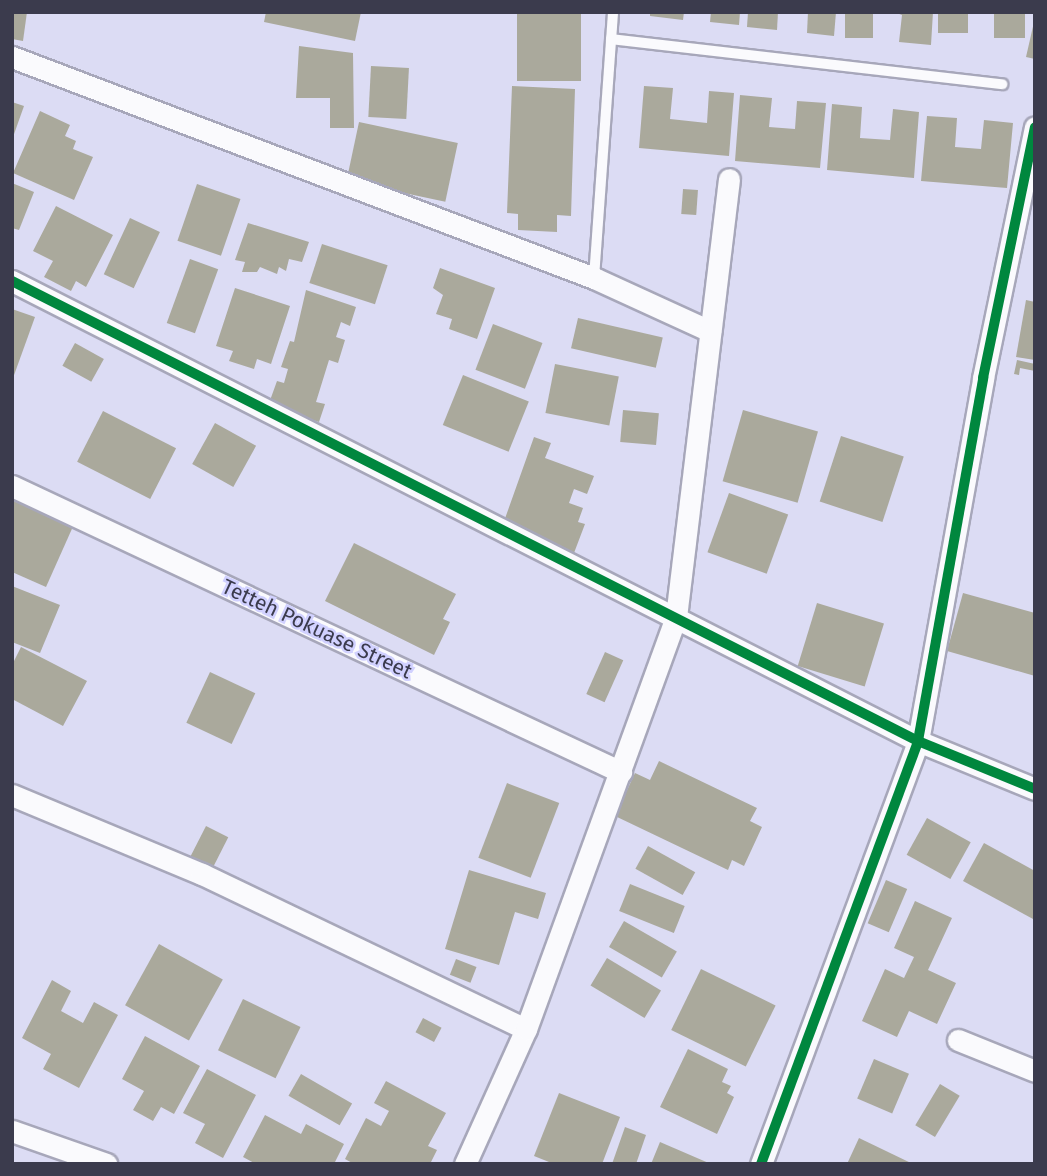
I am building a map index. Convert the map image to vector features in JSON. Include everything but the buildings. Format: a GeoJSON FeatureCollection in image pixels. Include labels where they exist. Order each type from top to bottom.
{"type":"FeatureCollection","features":[{"type":"Feature","properties":{"kind":"street"},"geometry":{"type":"LineString","coordinates":[[12,57],[594,278],[710,331]]}},
{"type":"Feature","properties":{"kind":"street"},"geometry":{"type":"LineString","coordinates":[[761,1164],[918,741],[983,379],[1035,127]]}},
{"type":"Feature","properties":{"kind":"street"},"geometry":{"type":"LineString","coordinates":[[465,1164],[526,1029],[676,617],[729,179]]}},
{"type":"Feature","properties":{"kind":"street"},"geometry":{"type":"LineString","coordinates":[[12,281],[918,741],[1035,789]]}},
{"type":"Feature","properties":{"kind":"street","name":"Tetteh Pokuase Street"},"geometry":{"type":"LineString","coordinates":[[12,486],[621,772]]}},
{"type":"Feature","properties":{"kind":"street"},"geometry":{"type":"LineString","coordinates":[[12,795],[202,874],[526,1029]]}},
{"type":"Feature","properties":{"kind":"street"},"geometry":{"type":"LineString","coordinates":[[958,1040],[1035,1071]]}},
{"type":"Feature","properties":{"kind":"street"},"geometry":{"type":"LineString","coordinates":[[12,1131],[106,1164]]}},
{"type":"Feature","properties":{"kind":"lane"},"geometry":{"type":"LineString","coordinates":[[594,278],[613,12]]}},
{"type":"Feature","properties":{"kind":"lane"},"geometry":{"type":"LineString","coordinates":[[611,39],[1002,84]]}},
{"type":"Feature","properties":{"kind":"cycle path"},"geometry":{"type":"LineString","coordinates":[[761,1164],[918,741],[983,378],[1035,127]]}},
{"type":"Feature","properties":{"kind":"cycle path"},"geometry":{"type":"LineString","coordinates":[[12,281],[918,741],[1035,789]]}}]}
